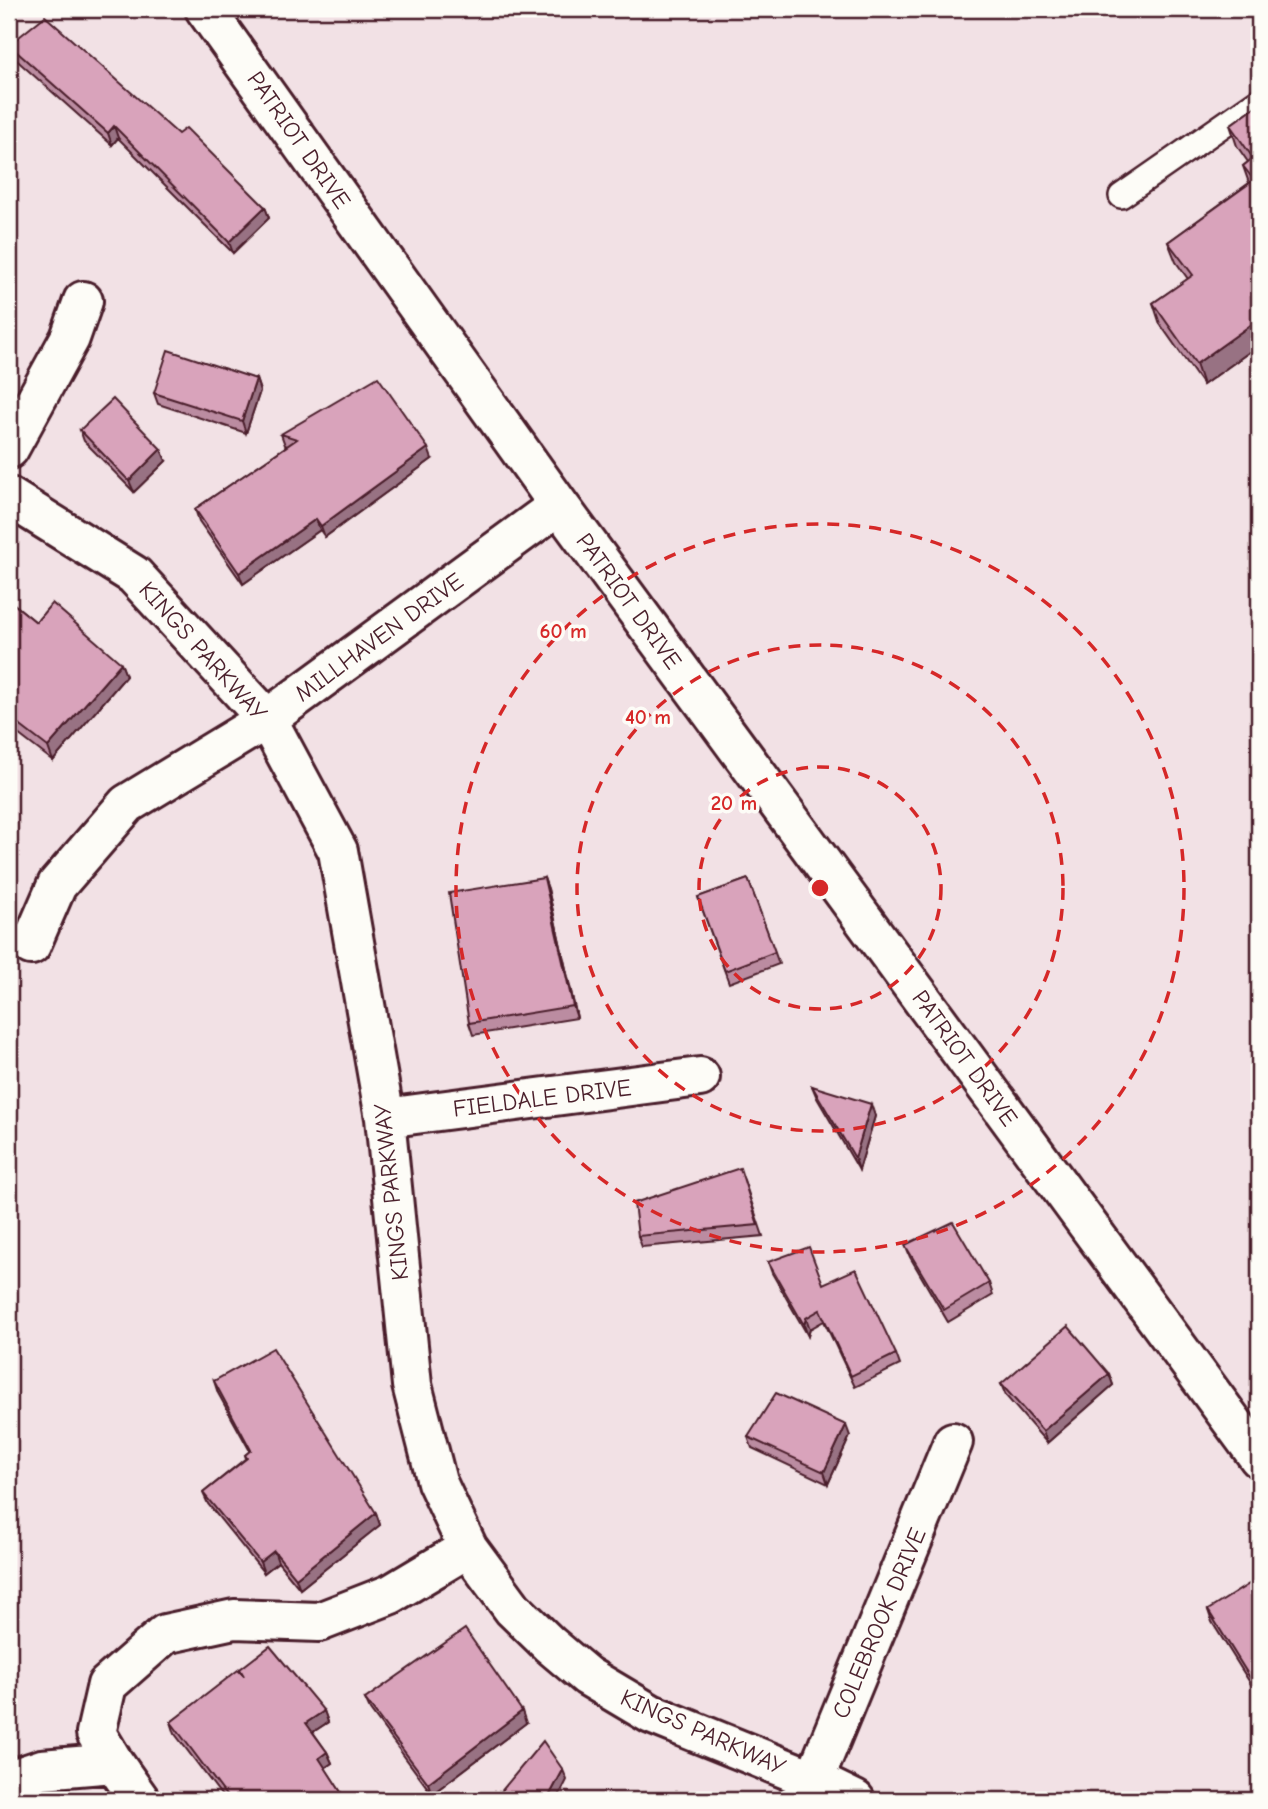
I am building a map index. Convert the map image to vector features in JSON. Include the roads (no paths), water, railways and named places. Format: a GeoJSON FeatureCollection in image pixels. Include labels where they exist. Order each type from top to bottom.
{"type":"FeatureCollection","features":[{"type":"Feature","properties":{"kind":"street","name":"PATRIOT DRIVE"},"geometry":{"type":"LineString","coordinates":[[205,9],[559,505],[1259,1458]]}},
{"type":"Feature","properties":{"kind":"street"},"geometry":{"type":"LineString","coordinates":[[9,449],[71,338],[83,301]]}},
{"type":"Feature","properties":{"kind":"street","name":"KINGS PARKWAY"},"geometry":{"type":"LineString","coordinates":[[9,497],[134,575],[267,719],[338,851],[385,1118],[412,1385],[437,1482],[468,1548],[513,1609],[549,1644],[587,1675],[651,1714],[806,1790],[855,1800]]}},
{"type":"Feature","properties":{"kind":"street","name":"MILLHAVEN DRIVE"},"geometry":{"type":"LineString","coordinates":[[31,945],[57,885],[127,804],[267,719],[559,505]]}},
{"type":"Feature","properties":{"kind":"street","name":"FIELDALE DRIVE"},"geometry":{"type":"LineString","coordinates":[[385,1118],[700,1077]]}},
{"type":"Feature","properties":{"kind":"street","name":"COLEBROOK DRIVE"},"geometry":{"type":"LineString","coordinates":[[806,1790],[953,1442]]}},
{"type":"Feature","properties":{"kind":"street"},"geometry":{"type":"LineString","coordinates":[[140,1800],[96,1732],[107,1685],[165,1634],[234,1619],[319,1622],[391,1594],[468,1548]]}},
{"type":"Feature","properties":{"kind":"street"},"geometry":{"type":"LineString","coordinates":[[9,1780],[42,1769],[114,1763]]}},
{"type":"Feature","properties":{"kind":"lane"},"geometry":{"type":"LineString","coordinates":[[1121,196],[1259,100]]}}]}
